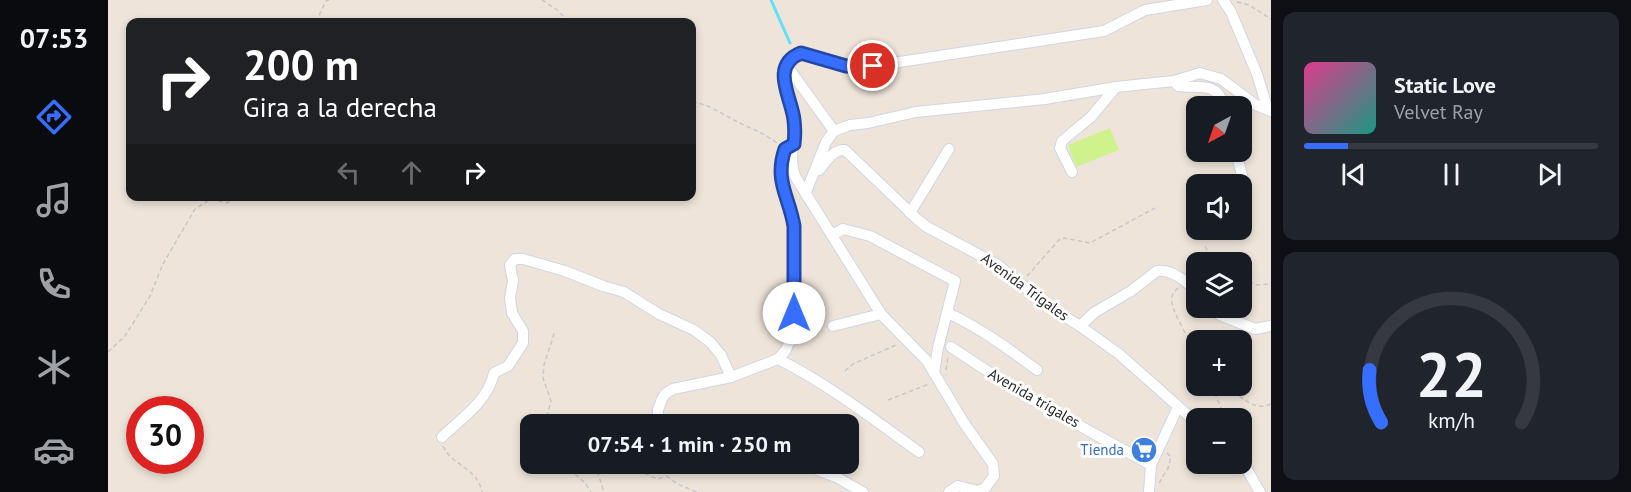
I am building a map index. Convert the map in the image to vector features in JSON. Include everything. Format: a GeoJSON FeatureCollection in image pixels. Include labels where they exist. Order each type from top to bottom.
{"type":"FeatureCollection","features":[{"type":"Feature","properties":{"kind":"street"},"geometry":{"type":"LineString","coordinates":[[658,414],[662,399],[673,388],[731,377],[778,359],[786,351],[794,330],[794,226],[780,167],[789,147],[794,118],[783,83],[787,66],[794,56],[801,53],[846,66],[873,66],[1104,31],[1145,10],[1207,0]]}},
{"type":"Feature","properties":{"kind":"street"},"geometry":{"type":"LineString","coordinates":[[1223,0],[1231,12],[1257,74],[1269,111]]}},
{"type":"Feature","properties":{"kind":"street"},"geometry":{"type":"LineString","coordinates":[[787,66],[834,131]]}},
{"type":"Feature","properties":{"kind":"street"},"geometry":{"type":"LineString","coordinates":[[806,192],[826,142],[834,131],[850,125],[916,112],[1045,99],[1116,87],[1174,81],[1200,73],[1213,75],[1232,86],[1256,105],[1269,111]]}},
{"type":"Feature","properties":{"kind":"street"},"geometry":{"type":"LineString","coordinates":[[1174,81],[1180,87],[1212,88],[1220,96]]}},
{"type":"Feature","properties":{"kind":"street"},"geometry":{"type":"LineString","coordinates":[[1072,172],[1060,148],[1062,141],[1091,117],[1116,87]]}},
{"type":"Feature","properties":{"kind":"street"},"geometry":{"type":"LineString","coordinates":[[789,147],[791,166],[796,178],[880,314],[927,361],[964,423],[993,464],[994,476],[985,488],[978,491],[958,486],[949,492]]}},
{"type":"Feature","properties":{"kind":"street","name":"Avenida Trigales"},"geometry":{"type":"LineString","coordinates":[[815,171],[820,170],[834,153],[840,149],[845,150],[927,227],[998,265],[1052,309],[1119,354],[1186,414]]}},
{"type":"Feature","properties":{"kind":"street"},"geometry":{"type":"LineString","coordinates":[[910,213],[949,149]]}},
{"type":"Feature","properties":{"kind":"street"},"geometry":{"type":"LineString","coordinates":[[832,235],[843,229],[870,236],[955,281],[938,348],[938,379]]}},
{"type":"Feature","properties":{"kind":"street"},"geometry":{"type":"LineString","coordinates":[[442,437],[484,398],[492,385],[494,373],[508,366],[523,343],[523,332],[512,313],[510,298],[513,281],[510,265],[515,259],[565,270],[624,292],[659,314],[694,330],[710,342],[721,355],[731,377]]}},
{"type":"Feature","properties":{"kind":"street"},"geometry":{"type":"LineString","coordinates":[[1080,326],[1095,312],[1131,291],[1157,271],[1170,272],[1185,282]]}},
{"type":"Feature","properties":{"kind":"street"},"geometry":{"type":"LineString","coordinates":[[948,313],[966,321],[1013,351],[1037,370]]}},
{"type":"Feature","properties":{"kind":"street"},"geometry":{"type":"LineString","coordinates":[[833,326],[880,314]]}},
{"type":"Feature","properties":{"kind":"street"},"geometry":{"type":"LineString","coordinates":[[1227,318],[1255,330],[1271,326]]}},
{"type":"Feature","properties":{"kind":"street","name":"Avenida trigales"},"geometry":{"type":"LineString","coordinates":[[951,347],[1022,394],[1151,465]]}},
{"type":"Feature","properties":{"kind":"street"},"geometry":{"type":"LineString","coordinates":[[778,359],[801,370],[844,398],[919,452]]}},
{"type":"Feature","properties":{"kind":"street"},"geometry":{"type":"LineString","coordinates":[[1153,489],[1151,465],[1178,407]]}},
{"type":"Feature","properties":{"kind":"street"},"geometry":{"type":"LineString","coordinates":[[828,474],[863,492]]}},
{"type":"Feature","properties":{"kind":"street"},"geometry":{"type":"LineString","coordinates":[[1250,474],[1260,492]]}},
{"type":"Feature","properties":{"kind":"path"},"geometry":{"type":"LineString","coordinates":[[317,18],[321,7],[329,0]]}},
{"type":"Feature","properties":{"kind":"path"},"geometry":{"type":"LineString","coordinates":[[542,0],[565,18]]}},
{"type":"Feature","properties":{"kind":"path"},"geometry":{"type":"LineString","coordinates":[[1230,0],[1249,5],[1271,19]]}},
{"type":"Feature","properties":{"kind":"path"},"geometry":{"type":"LineString","coordinates":[[696,102],[744,126],[760,131],[789,147]]}},
{"type":"Feature","properties":{"kind":"path"},"geometry":{"type":"LineString","coordinates":[[108,352],[125,336],[150,296],[163,264],[195,209],[208,201]]}},
{"type":"Feature","properties":{"kind":"path"},"geometry":{"type":"LineString","coordinates":[[1020,283],[1059,240],[1064,238],[1090,243],[1155,208]]}},
{"type":"Feature","properties":{"kind":"path"},"geometry":{"type":"LineString","coordinates":[[1204,246],[1208,252]]}},
{"type":"Feature","properties":{"kind":"path"},"geometry":{"type":"LineString","coordinates":[[1185,282],[1172,294],[1171,299],[1175,314],[1186,334]]}},
{"type":"Feature","properties":{"kind":"path"},"geometry":{"type":"LineString","coordinates":[[1252,283],[1271,284]]}},
{"type":"Feature","properties":{"kind":"path"},"geometry":{"type":"LineString","coordinates":[[548,414],[551,401],[543,378],[544,365],[555,331]]}},
{"type":"Feature","properties":{"kind":"path"},"geometry":{"type":"LineString","coordinates":[[845,371],[853,363],[908,340]]}},
{"type":"Feature","properties":{"kind":"path"},"geometry":{"type":"LineString","coordinates":[[888,400],[938,379],[951,347]]}},
{"type":"Feature","properties":{"kind":"path"},"geometry":{"type":"LineString","coordinates":[[1241,396],[1252,404],[1263,407],[1271,404]]}},
{"type":"Feature","properties":{"kind":"path"},"geometry":{"type":"LineString","coordinates":[[442,437],[442,445],[446,454],[470,470],[482,492]]}},
{"type":"Feature","properties":{"kind":"path"},"geometry":{"type":"LineString","coordinates":[[1153,489],[1163,478],[1171,457],[1160,447]]}},
{"type":"Feature","properties":{"kind":"path"},"geometry":{"type":"LineString","coordinates":[[575,474],[591,492]]}},
{"type":"Feature","properties":{"kind":"path"},"geometry":{"type":"LineString","coordinates":[[598,474],[604,492]]}},
{"type":"Feature","properties":{"kind":"path"},"geometry":{"type":"LineString","coordinates":[[646,474],[657,479],[667,477]]}},
{"type":"Feature","properties":{"kind":"path"},"geometry":{"type":"LineString","coordinates":[[665,474],[680,486],[697,492]]}},
{"type":"Feature","properties":{"kind":"green space"},"geometry":{"type":"Polygon","coordinates":[[[1110,128],[1119,150],[1076,167],[1068,145],[1110,128]]]}},
{"type":"Feature","properties":{"kind":"waterway"},"geometry":{"type":"LineString","coordinates":[[771,0],[790,43]]}},
{"type":"Feature","properties":{"kind":"place","name":"Tienda"},"geometry":{"type":"Point","coordinates":[1144,450]}},
{"type":"Feature","properties":{"kind":"route"},"geometry":{"type":"LineString","coordinates":[[794,313],[794,226],[792,212],[781,183],[780,167],[785,149],[794,144],[795,134],[794,118],[783,83],[785,71],[794,56],[801,53],[846,66],[873,66]]}}]}
